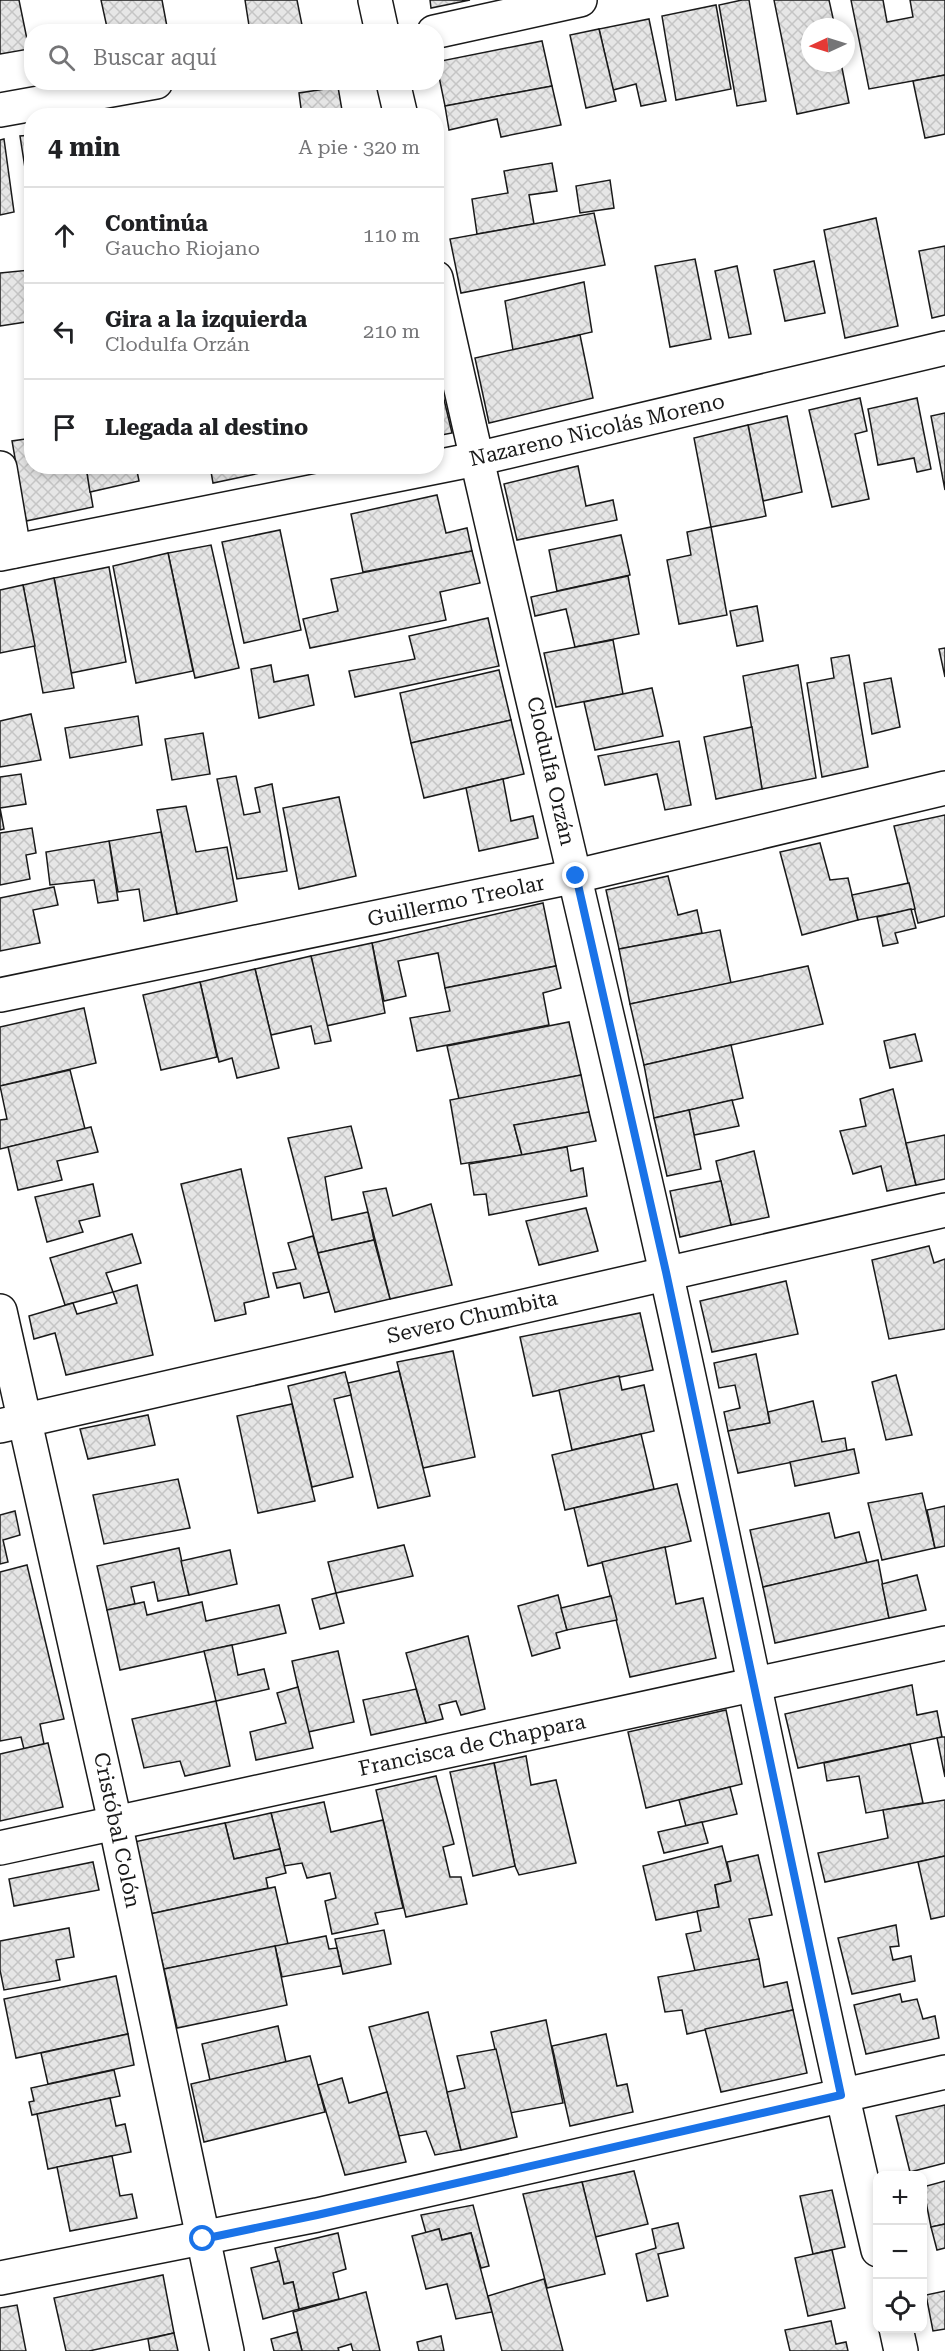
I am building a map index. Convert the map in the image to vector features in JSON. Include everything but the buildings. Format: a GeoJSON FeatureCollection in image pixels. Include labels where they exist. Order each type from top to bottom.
{"type":"FeatureCollection","features":[{"type":"Feature","properties":{"kind":"street"},"geometry":{"type":"LineString","coordinates":[[375,0],[380,24]]}},
{"type":"Feature","properties":{"kind":"street"},"geometry":{"type":"LineString","coordinates":[[444,30],[580,0]]}},
{"type":"Feature","properties":{"kind":"street"},"geometry":{"type":"LineString","coordinates":[[0,110],[111,90]]}},
{"type":"Feature","properties":{"kind":"street"},"geometry":{"type":"LineString","coordinates":[[395,90],[399,108]]}},
{"type":"Feature","properties":{"kind":"street","name":"Clodulfa Orzán"},"geometry":{"type":"LineString","coordinates":[[444,314],[666,1272],[841,2095],[873,2229]]}},
{"type":"Feature","properties":{"kind":"street","name":"Nazareno Nicolás Moreno"},"geometry":{"type":"LineString","coordinates":[[444,465],[945,348]]}},
{"type":"Feature","properties":{"kind":"street"},"geometry":{"type":"LineString","coordinates":[[0,468],[7,552]]}},
{"type":"Feature","properties":{"kind":"street","name":"Nazareno Nicolás Moreno"},"geometry":{"type":"LineString","coordinates":[[7,552],[400,474]]}},
{"type":"Feature","properties":{"kind":"street","name":"Guillermo Treolar"},"geometry":{"type":"LineString","coordinates":[[0,995],[576,876],[945,788]]}},
{"type":"Feature","properties":{"kind":"street","name":"Severo Chumbita"},"geometry":{"type":"LineString","coordinates":[[13,1423],[945,1210]]}},
{"type":"Feature","properties":{"kind":"street","name":"Cristóbal Colón"},"geometry":{"type":"LineString","coordinates":[[0,1311],[13,1423],[116,1822],[227,2351]]}},
{"type":"Feature","properties":{"kind":"street","name":"Francisca de Chappara"},"geometry":{"type":"LineString","coordinates":[[0,1848],[945,1642]]}},
{"type":"Feature","properties":{"kind":"street"},"geometry":{"type":"LineString","coordinates":[[0,2278],[317,2215],[945,2072]]}},
{"type":"Feature","properties":{"kind":"street"},"geometry":{"type":"LineString","coordinates":[[897,2333],[901,2351]]}},
{"type":"Feature","properties":{"kind":"route"},"geometry":{"type":"LineString","coordinates":[[203,2239],[841,2095],[666,1272],[576,876]]}}]}
